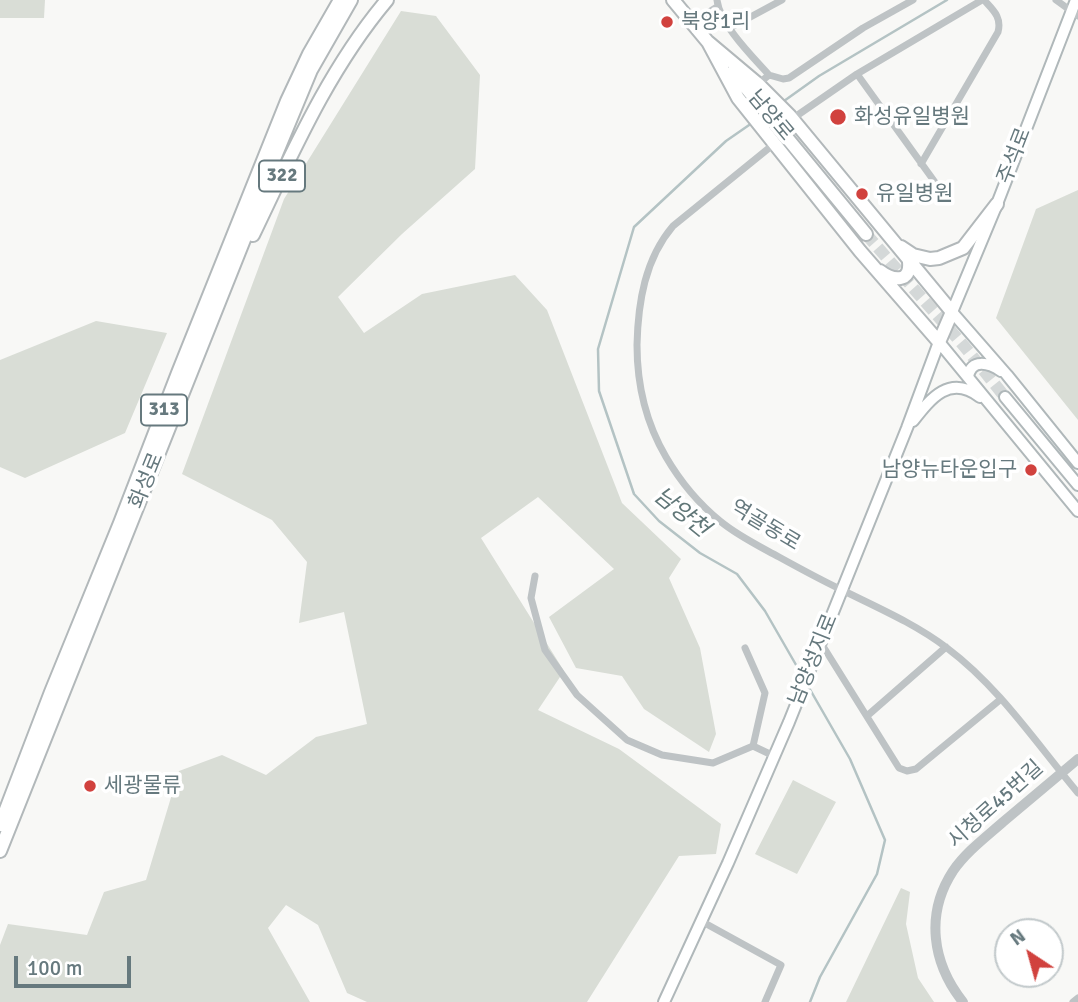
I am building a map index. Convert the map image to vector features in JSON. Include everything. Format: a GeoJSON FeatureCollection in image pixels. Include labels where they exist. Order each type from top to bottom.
{"type":"FeatureCollection","features":[{"type":"Feature","properties":{"kind":"main road"},"geometry":{"type":"LineString","coordinates":[[331,15],[334,0]]}},
{"type":"Feature","properties":{"kind":"main road","name":"화성로"},"geometry":{"type":"LineString","coordinates":[[0,825],[287,101],[309,54],[340,0]]}},
{"type":"Feature","properties":{"kind":"main road","name":"화성로"},"geometry":{"type":"LineString","coordinates":[[0,851],[274,159],[311,70],[351,0]]}},
{"type":"Feature","properties":{"kind":"main road","name":"322"},"geometry":{"type":"LineString","coordinates":[[194,362],[224,308],[246,250],[312,112],[368,22],[387,0]]}},
{"type":"Feature","properties":{"kind":"main road","name":"남양로"},"geometry":{"type":"LineString","coordinates":[[673,0],[708,42],[760,92],[781,128],[866,234]]}},
{"type":"Feature","properties":{"kind":"main road","name":"주석로"},"geometry":{"type":"LineString","coordinates":[[952,312],[1075,9]]}},
{"type":"Feature","properties":{"kind":"main road"},"geometry":{"type":"LineString","coordinates":[[708,42],[738,99],[860,251],[1078,510]]}},
{"type":"Feature","properties":{"kind":"main road"},"geometry":{"type":"LineString","coordinates":[[760,92],[791,118],[1078,463]]}},
{"type":"Feature","properties":{"kind":"main road"},"geometry":{"type":"LineString","coordinates":[[889,238],[913,255],[939,258],[963,248],[997,204]]}},
{"type":"Feature","properties":{"kind":"main road"},"geometry":{"type":"LineString","coordinates":[[860,251],[892,278],[906,276],[909,262]]}},
{"type":"Feature","properties":{"kind":"main road","name":"남양성지로"},"geometry":{"type":"LineString","coordinates":[[664,1002],[789,722],[952,312]]}},
{"type":"Feature","properties":{"kind":"main road"},"geometry":{"type":"LineString","coordinates":[[968,377],[971,368],[983,364],[995,367],[1007,375]]}},
{"type":"Feature","properties":{"kind":"main road"},"geometry":{"type":"LineString","coordinates":[[906,428],[929,401],[945,390],[968,390],[989,404]]}},
{"type":"Feature","properties":{"kind":"main road"},"geometry":{"type":"LineString","coordinates":[[1005,397],[1078,485]]}},
{"type":"Feature","properties":{"kind":"street"},"geometry":{"type":"LineString","coordinates":[[730,28],[782,0]]}},
{"type":"Feature","properties":{"kind":"street"},"geometry":{"type":"LineString","coordinates":[[692,23],[717,4],[737,39],[769,75],[783,79],[789,78],[863,28],[913,0]]}},
{"type":"Feature","properties":{"kind":"street"},"geometry":{"type":"LineString","coordinates":[[791,118],[857,74],[983,0],[999,19],[998,32],[921,164]]}},
{"type":"Feature","properties":{"kind":"street"},"geometry":{"type":"LineString","coordinates":[[1056,0],[1075,9]]}},
{"type":"Feature","properties":{"kind":"street"},"geometry":{"type":"LineString","coordinates":[[857,74],[942,192]]}},
{"type":"Feature","properties":{"kind":"street"},"geometry":{"type":"LineString","coordinates":[[760,92],[769,75]]}},
{"type":"Feature","properties":{"kind":"street","name":"역골동로"},"geometry":{"type":"LineString","coordinates":[[771,140],[682,218],[656,250],[645,283],[637,352],[646,412],[663,451],[678,476],[702,504],[742,537],[913,625],[974,670],[1078,793]]}},
{"type":"Feature","properties":{"kind":"street"},"geometry":{"type":"LineString","coordinates":[[535,576],[531,598],[545,650],[577,695],[627,740],[662,755],[713,763],[753,746],[774,756]]}},
{"type":"Feature","properties":{"kind":"street"},"geometry":{"type":"LineString","coordinates":[[821,643],[900,768],[907,771],[916,769],[1001,699]]}},
{"type":"Feature","properties":{"kind":"street"},"geometry":{"type":"LineString","coordinates":[[867,716],[946,647]]}},
{"type":"Feature","properties":{"kind":"street"},"geometry":{"type":"LineString","coordinates":[[745,648],[765,693],[753,746]]}},
{"type":"Feature","properties":{"kind":"street","name":"시청로45번길"},"geometry":{"type":"LineString","coordinates":[[963,1002],[944,973],[935,937],[938,902],[953,870],[979,843],[1078,759]]}},
{"type":"Feature","properties":{"kind":"street"},"geometry":{"type":"LineString","coordinates":[[701,921],[781,965],[765,1002]]}},
{"type":"Feature","properties":{"kind":"street"},"geometry":{"type":"LineString","coordinates":[[1073,1002],[1078,998]]}},
{"type":"Feature","properties":{"kind":"shaded area"},"geometry":{"type":"Polygon","coordinates":[[[0,0],[45,0],[44,18],[0,18],[0,0]]]}},
{"type":"Feature","properties":{"kind":"shaded area"},"geometry":{"type":"Polygon","coordinates":[[[401,11],[436,16],[480,75],[475,169],[402,234],[338,297],[364,333],[422,294],[515,275],[547,310],[622,503],[681,559],[669,578],[700,648],[716,734],[709,752],[644,709],[622,676],[576,668],[549,617],[614,569],[538,497],[481,538],[564,671],[538,710],[619,749],[721,824],[716,854],[679,856],[587,1002],[367,1002],[347,993],[318,925],[286,905],[268,928],[310,1002],[0,1002],[0,945],[8,924],[87,935],[104,892],[146,880],[179,771],[222,755],[266,775],[316,737],[367,724],[344,612],[299,623],[307,562],[272,520],[182,474],[284,199],[401,11]]]}},
{"type":"Feature","properties":{"kind":"shaded area"},"geometry":{"type":"Polygon","coordinates":[[[1078,190],[1078,420],[996,318],[1036,209],[1078,190]]]}},
{"type":"Feature","properties":{"kind":"shaded area"},"geometry":{"type":"Polygon","coordinates":[[[96,321],[167,333],[125,433],[25,478],[0,467],[0,360],[96,321]]]}},
{"type":"Feature","properties":{"kind":"shaded area"},"geometry":{"type":"Polygon","coordinates":[[[793,780],[836,802],[797,874],[755,854],[793,780]]]}},
{"type":"Feature","properties":{"kind":"shaded area"},"geometry":{"type":"Polygon","coordinates":[[[901,888],[910,892],[906,924],[918,978],[934,1002],[846,1002],[901,888]]]}},
{"type":"Feature","properties":{"kind":"waterway"},"geometry":{"type":"LineString","coordinates":[[784,101],[819,76],[947,0]]}},
{"type":"Feature","properties":{"kind":"waterway","name":"남양천"},"geometry":{"type":"LineString","coordinates":[[752,123],[726,141],[634,227],[598,349],[599,391],[634,494],[659,521],[700,553],[737,574],[765,611],[803,677]]}},
{"type":"Feature","properties":{"kind":"waterway","name":"남양천"},"geometry":{"type":"LineString","coordinates":[[808,686],[850,759],[885,840],[877,874],[820,977],[810,1002]]}},
{"type":"Feature","properties":{"kind":"tunnel"},"geometry":{"type":"LineString","coordinates":[[866,234],[1005,397]]}},
{"type":"Feature","properties":{"kind":"place","name":"북양1리"},"geometry":{"type":"Point","coordinates":[667,22]}},
{"type":"Feature","properties":{"kind":"place","name":"화성유일병원"},"geometry":{"type":"Point","coordinates":[838,117]}},
{"type":"Feature","properties":{"kind":"place","name":"유일병원"},"geometry":{"type":"Point","coordinates":[862,194]}},
{"type":"Feature","properties":{"kind":"place","name":"남양뉴타운입구"},"geometry":{"type":"Point","coordinates":[1031,470]}},
{"type":"Feature","properties":{"kind":"place","name":"세광물류"},"geometry":{"type":"Point","coordinates":[90,786]}}]}
